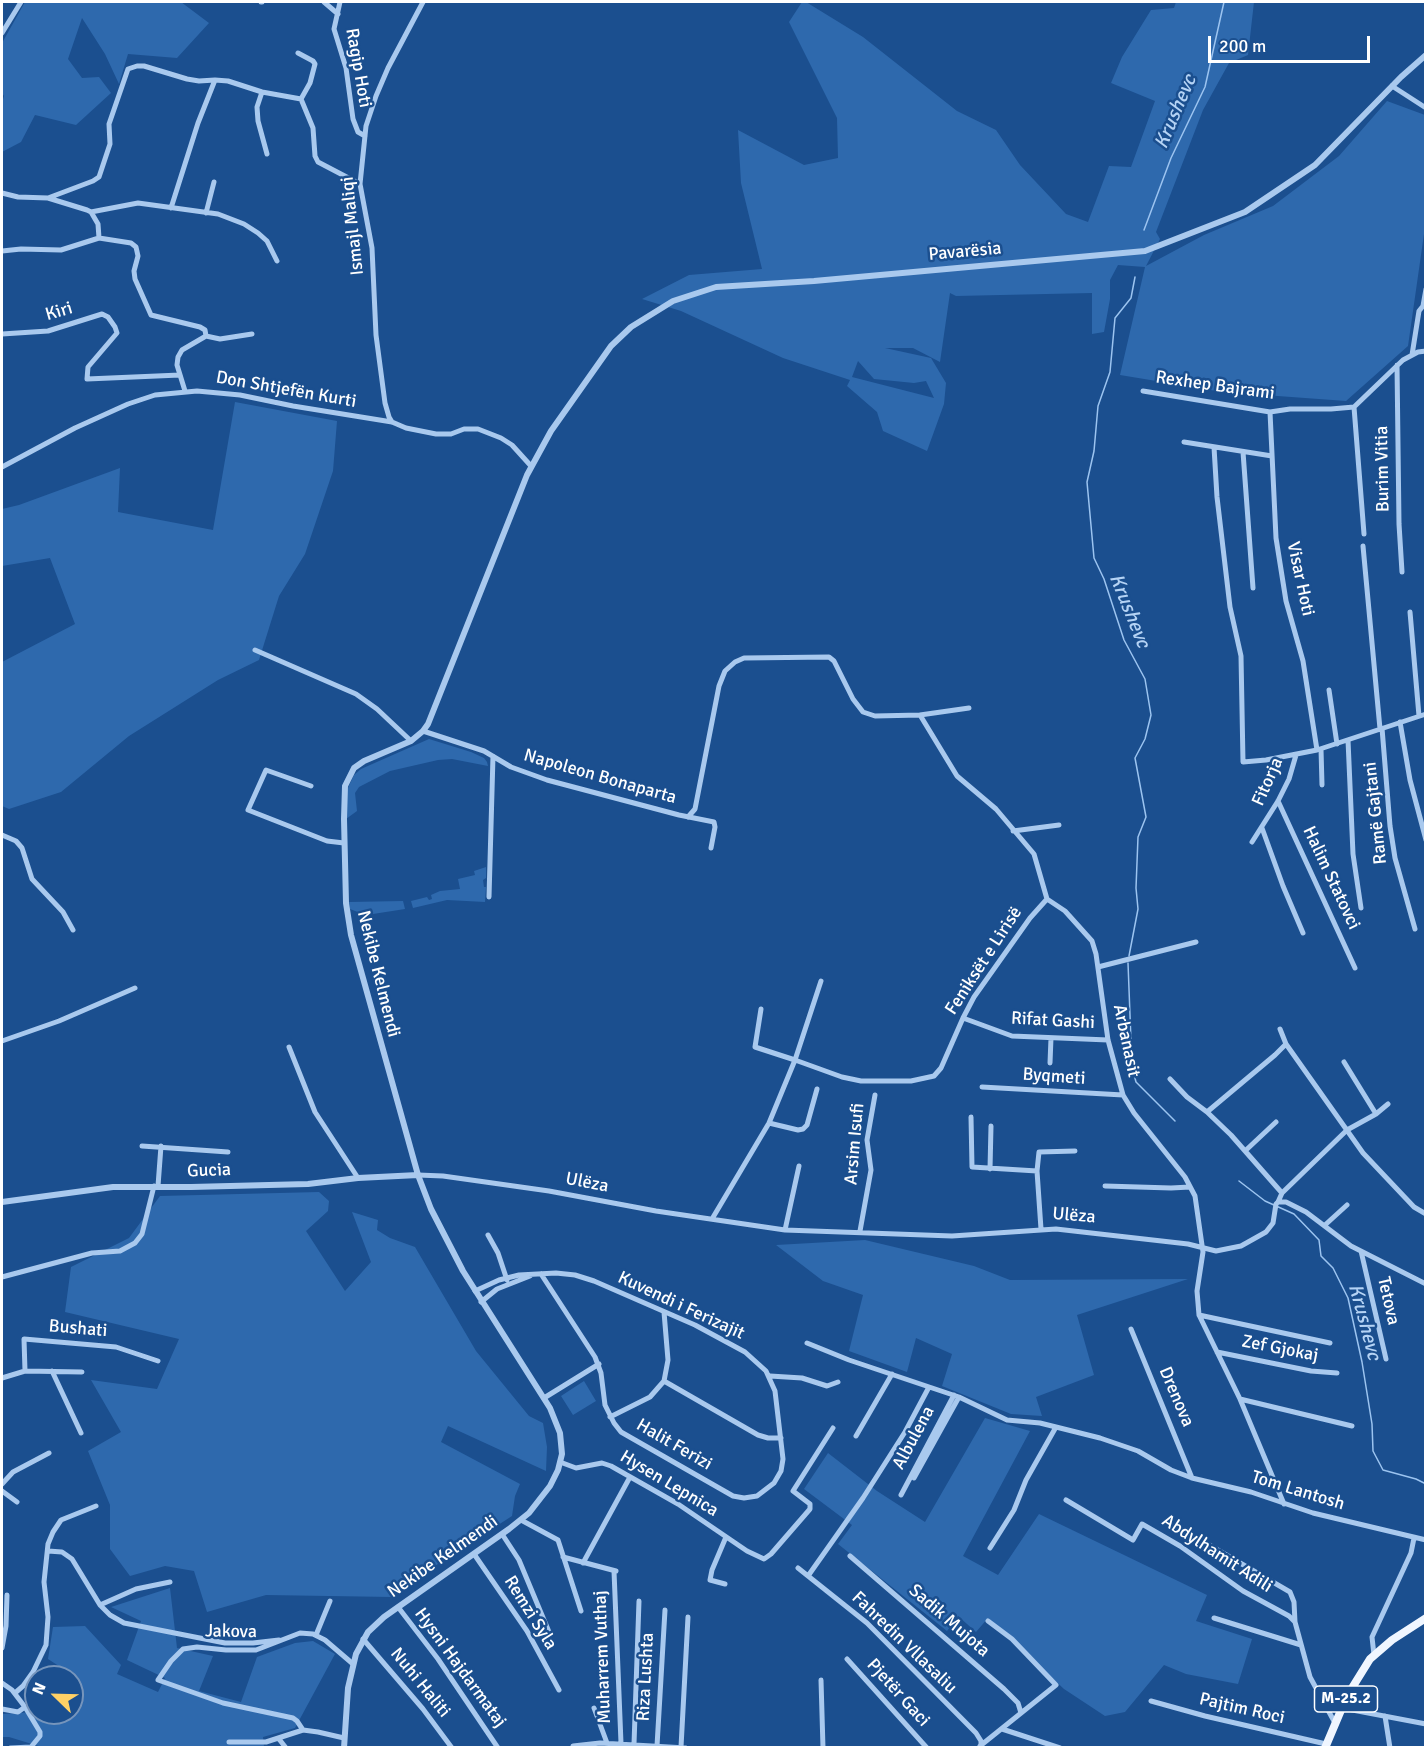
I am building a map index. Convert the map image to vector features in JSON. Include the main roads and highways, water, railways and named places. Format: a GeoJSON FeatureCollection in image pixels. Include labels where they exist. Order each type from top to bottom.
{"type":"FeatureCollection","features":[{"type":"Feature","properties":{"kind":"main road","name":"M-25.2"},"geometry":{"type":"LineString","coordinates":[[1325,1746],[1353,1684],[1374,1655],[1398,1635],[1425,1618]]}},
{"type":"Feature","properties":{"kind":"waterway","name":"Krushevc"},"geometry":{"type":"LineString","coordinates":[[1144,230],[1171,158],[1205,87],[1224,2]]}},
{"type":"Feature","properties":{"kind":"waterway","name":"Krushevc"},"geometry":{"type":"LineString","coordinates":[[1129,956],[1138,909],[1136,888],[1138,837],[1146,817],[1135,758],[1145,739],[1151,715],[1145,679],[1124,640],[1104,579],[1094,558],[1087,482],[1094,451],[1098,406],[1110,372],[1115,318],[1131,298],[1135,277]]}},
{"type":"Feature","properties":{"kind":"waterway","name":"Krushevc"},"geometry":{"type":"LineString","coordinates":[[1128,963],[1131,1041],[1128,1052],[1136,1082],[1175,1121]]}},
{"type":"Feature","properties":{"kind":"waterway","name":"Krushevc"},"geometry":{"type":"LineString","coordinates":[[1239,1181],[1265,1201],[1294,1214],[1319,1240],[1321,1256],[1333,1268],[1348,1298],[1362,1362],[1372,1424],[1373,1451],[1383,1470],[1426,1484]]}}]}
